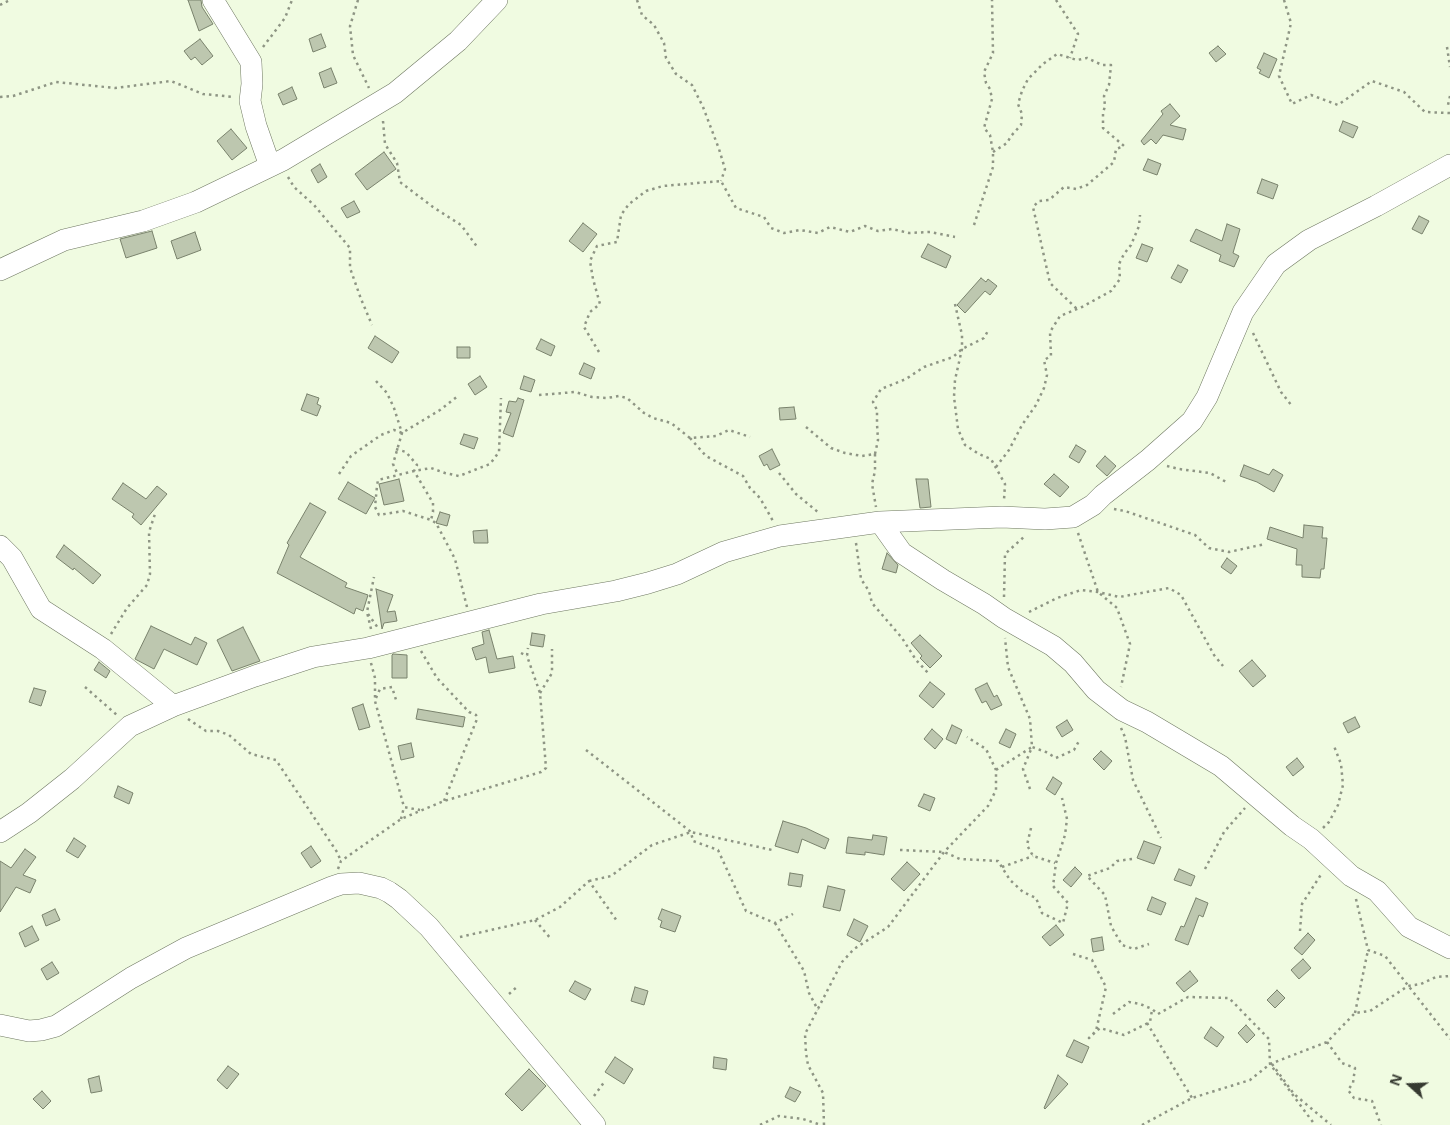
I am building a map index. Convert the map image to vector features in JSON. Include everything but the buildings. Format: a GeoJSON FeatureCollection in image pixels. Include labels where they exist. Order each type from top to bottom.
{"type":"FeatureCollection","features":[{"type":"Feature","properties":{"kind":"street"},"geometry":{"type":"LineString","coordinates":[[213,0],[251,62],[252,84],[250,101],[256,126],[276,163]]}},
{"type":"Feature","properties":{"kind":"street"},"geometry":{"type":"LineString","coordinates":[[0,270],[64,240],[143,221],[196,202],[276,163],[378,104],[409,82],[458,40],[498,0]]}},
{"type":"Feature","properties":{"kind":"street"},"geometry":{"type":"LineString","coordinates":[[0,832],[72,779],[130,726],[173,706],[313,657],[371,646],[541,604],[616,591],[656,581],[677,574],[724,552],[780,536],[880,522],[1002,517],[1045,519],[1073,517],[1093,505],[1192,421],[1200,409],[1243,312],[1276,264],[1322,232],[1376,206],[1450,165]]}},
{"type":"Feature","properties":{"kind":"street"},"geometry":{"type":"LineString","coordinates":[[880,522],[902,554],[1063,653],[1096,690],[1115,705],[1221,766],[1292,826],[1311,839],[1352,876],[1377,891],[1409,927],[1450,948]]}},
{"type":"Feature","properties":{"kind":"street"},"geometry":{"type":"LineString","coordinates":[[0,546],[12,558],[41,609],[103,649],[173,706]]}},
{"type":"Feature","properties":{"kind":"street"},"geometry":{"type":"LineString","coordinates":[[0,1025],[29,1031],[56,1026],[158,962],[196,944],[341,884],[359,883],[381,888],[399,899],[442,941],[595,1125]]}},
{"type":"Feature","properties":{"kind":"path"},"geometry":{"type":"LineString","coordinates":[[0,5],[10,0]]}},
{"type":"Feature","properties":{"kind":"path"},"geometry":{"type":"LineString","coordinates":[[251,62],[285,18],[292,0]]}},
{"type":"Feature","properties":{"kind":"path"},"geometry":{"type":"LineString","coordinates":[[358,0],[350,26],[353,55],[378,104],[384,122],[385,144],[396,163],[400,182],[460,225],[478,248]]}},
{"type":"Feature","properties":{"kind":"path"},"geometry":{"type":"LineString","coordinates":[[637,0],[642,15],[654,25],[664,43],[666,58],[676,74],[692,85],[703,107],[725,169],[721,182],[736,208],[764,217],[771,228],[784,233],[800,230],[818,233],[830,227],[850,232],[865,226],[878,231],[892,229],[909,233],[930,232],[955,237]]}},
{"type":"Feature","properties":{"kind":"path"},"geometry":{"type":"LineString","coordinates":[[974,225],[993,167],[990,135],[984,128],[992,100],[984,72],[993,53],[992,0]]}},
{"type":"Feature","properties":{"kind":"path"},"geometry":{"type":"LineString","coordinates":[[1056,0],[1078,34],[1070,58]]}},
{"type":"Feature","properties":{"kind":"path"},"geometry":{"type":"LineString","coordinates":[[1284,0],[1290,22],[1279,76],[1292,104],[1311,95],[1338,105],[1372,81],[1404,92],[1425,112],[1450,112]]}},
{"type":"Feature","properties":{"kind":"path"},"geometry":{"type":"LineString","coordinates":[[1447,47],[1450,67]]}},
{"type":"Feature","properties":{"kind":"path"},"geometry":{"type":"LineString","coordinates":[[993,152],[1008,143],[1011,136],[1021,125],[1022,114],[1018,104],[1028,79],[1043,64],[1057,54],[1077,60],[1087,58],[1102,65],[1111,65],[1109,84],[1104,96],[1103,128],[1124,146],[1116,149],[1114,162],[1087,185],[1076,189],[1064,187],[1049,200],[1039,202],[1033,207],[1050,283],[1077,309]]}},
{"type":"Feature","properties":{"kind":"path"},"geometry":{"type":"LineString","coordinates":[[0,97],[13,96],[56,82],[115,88],[171,80],[203,94],[229,96],[250,101]]}},
{"type":"Feature","properties":{"kind":"path"},"geometry":{"type":"LineString","coordinates":[[1450,96],[1448,105],[1450,108]]}},
{"type":"Feature","properties":{"kind":"path"},"geometry":{"type":"LineString","coordinates":[[276,163],[288,176],[294,187],[314,205],[350,248],[350,268],[372,325]]}},
{"type":"Feature","properties":{"kind":"path"},"geometry":{"type":"LineString","coordinates":[[599,352],[584,327],[590,312],[600,304],[590,262],[597,246],[617,242],[621,215],[628,204],[646,191],[663,186],[721,182]]}},
{"type":"Feature","properties":{"kind":"path"},"geometry":{"type":"LineString","coordinates":[[996,467],[1009,450],[1040,397],[1047,375],[1044,360],[1051,356],[1050,332],[1060,316],[1111,291],[1120,279],[1119,264],[1134,239],[1139,226],[1140,215]]}},
{"type":"Feature","properties":{"kind":"path"},"geometry":{"type":"LineString","coordinates":[[955,304],[962,335],[962,349],[955,380],[954,397],[958,429],[965,445],[978,454],[991,458],[1005,484],[1002,517]]}},
{"type":"Feature","properties":{"kind":"path"},"geometry":{"type":"LineString","coordinates":[[1243,312],[1281,392],[1292,406]]}},
{"type":"Feature","properties":{"kind":"path"},"geometry":{"type":"LineString","coordinates":[[880,522],[872,484],[878,440],[877,410],[873,402],[881,389],[906,378],[924,367],[953,357],[962,349],[984,338],[989,329]]}},
{"type":"Feature","properties":{"kind":"path"},"geometry":{"type":"LineString","coordinates":[[376,381],[387,393],[402,433]]}},
{"type":"Feature","properties":{"kind":"path"},"geometry":{"type":"LineString","coordinates":[[539,394],[575,392],[607,398],[619,396],[627,398],[644,413],[653,418],[670,423],[690,438],[706,456],[743,476],[750,488],[760,498],[780,536]]}},
{"type":"Feature","properties":{"kind":"path"},"geometry":{"type":"LineString","coordinates":[[398,475],[393,464],[402,433],[440,410],[458,396]]}},
{"type":"Feature","properties":{"kind":"path"},"geometry":{"type":"LineString","coordinates":[[471,620],[455,559],[436,523],[403,511],[379,515],[375,507],[378,480],[430,468],[459,476],[490,464],[499,452],[501,398]]}},
{"type":"Feature","properties":{"kind":"path"},"geometry":{"type":"LineString","coordinates":[[806,427],[832,448],[862,456],[875,454]]}},
{"type":"Feature","properties":{"kind":"path"},"geometry":{"type":"LineString","coordinates":[[339,474],[351,456],[381,435],[394,430],[402,433]]}},
{"type":"Feature","properties":{"kind":"path"},"geometry":{"type":"LineString","coordinates":[[690,438],[716,436],[730,430],[750,436]]}},
{"type":"Feature","properties":{"kind":"path"},"geometry":{"type":"LineString","coordinates":[[396,449],[406,452],[411,456],[417,465],[414,471]]}},
{"type":"Feature","properties":{"kind":"path"},"geometry":{"type":"LineString","coordinates":[[1148,460],[1179,469],[1210,473],[1228,483]]}},
{"type":"Feature","properties":{"kind":"path"},"geometry":{"type":"LineString","coordinates":[[414,471],[433,503],[431,520]]}},
{"type":"Feature","properties":{"kind":"path"},"geometry":{"type":"LineString","coordinates":[[779,473],[796,494],[814,507],[834,528],[856,542],[861,579],[869,591],[872,603],[929,674]]}},
{"type":"Feature","properties":{"kind":"path"},"geometry":{"type":"LineString","coordinates":[[1093,505],[1125,511],[1195,535],[1209,548],[1229,552],[1265,544]]}},
{"type":"Feature","properties":{"kind":"path"},"geometry":{"type":"LineString","coordinates":[[103,649],[120,618],[147,585],[150,574],[149,532],[155,514]]}},
{"type":"Feature","properties":{"kind":"path"},"geometry":{"type":"LineString","coordinates":[[1073,517],[1098,592],[1118,608],[1130,644],[1119,696],[1115,705],[1125,737],[1133,780],[1161,838]]}},
{"type":"Feature","properties":{"kind":"path"},"geometry":{"type":"LineString","coordinates":[[374,577],[367,612],[375,701],[404,807],[401,819]]}},
{"type":"Feature","properties":{"kind":"path"},"geometry":{"type":"LineString","coordinates":[[1004,618],[1034,610],[1057,598],[1081,590],[1119,597],[1169,588],[1181,595],[1214,655],[1223,666]]}},
{"type":"Feature","properties":{"kind":"path"},"geometry":{"type":"LineString","coordinates":[[414,636],[437,678],[469,712],[476,715],[477,719],[444,801]]}},
{"type":"Feature","properties":{"kind":"path"},"geometry":{"type":"LineString","coordinates":[[332,888],[341,861],[401,819],[444,801],[541,772],[546,768],[540,693],[527,656],[528,648]]}},
{"type":"Feature","properties":{"kind":"path"},"geometry":{"type":"LineString","coordinates":[[540,693],[552,673],[552,649]]}},
{"type":"Feature","properties":{"kind":"path"},"geometry":{"type":"LineString","coordinates":[[520,653],[527,656]]}},
{"type":"Feature","properties":{"kind":"path"},"geometry":{"type":"LineString","coordinates":[[85,687],[130,726]]}},
{"type":"Feature","properties":{"kind":"path"},"geometry":{"type":"LineString","coordinates":[[375,701],[380,688],[392,687],[397,703]]}},
{"type":"Feature","properties":{"kind":"path"},"geometry":{"type":"LineString","coordinates":[[173,706],[201,729],[212,732],[224,732],[251,754],[276,760],[337,852],[341,861]]}},
{"type":"Feature","properties":{"kind":"path"},"geometry":{"type":"LineString","coordinates":[[760,1125],[779,1116],[803,1119],[823,1125],[823,1093],[808,1065],[805,1034],[842,962],[854,949],[888,928],[944,852],[988,806],[996,790],[996,770],[986,749],[967,737]]}},
{"type":"Feature","properties":{"kind":"path"},"geometry":{"type":"LineString","coordinates":[[1030,789],[1023,769],[1032,747],[1056,758],[1074,750],[1079,741]]}},
{"type":"Feature","properties":{"kind":"path"},"geometry":{"type":"LineString","coordinates":[[1311,839],[1329,822],[1338,804],[1343,785],[1341,764],[1334,746]]}},
{"type":"Feature","properties":{"kind":"path"},"geometry":{"type":"LineString","coordinates":[[586,750],[690,832],[772,850]]}},
{"type":"Feature","properties":{"kind":"path"},"geometry":{"type":"LineString","coordinates":[[1205,869],[1224,832],[1250,803],[1253,794]]}},
{"type":"Feature","properties":{"kind":"path"},"geometry":{"type":"LineString","coordinates":[[900,850],[944,852],[960,859],[998,861],[1010,880],[1023,892],[1036,898],[1042,913],[1063,923],[1068,903],[1053,886],[1056,863],[1065,835],[1067,819],[1062,798]]}},
{"type":"Feature","properties":{"kind":"path"},"geometry":{"type":"LineString","coordinates":[[404,807],[421,811]]}},
{"type":"Feature","properties":{"kind":"path"},"geometry":{"type":"LineString","coordinates":[[1031,828],[1027,845],[1033,856]]}},
{"type":"Feature","properties":{"kind":"path"},"geometry":{"type":"LineString","coordinates":[[690,832],[693,841],[718,850],[746,911],[775,923],[804,971],[809,993],[818,1010]]}},
{"type":"Feature","properties":{"kind":"path"},"geometry":{"type":"LineString","coordinates":[[442,941],[535,920],[560,907],[589,881],[611,876],[652,845],[690,832]]}},
{"type":"Feature","properties":{"kind":"path"},"geometry":{"type":"LineString","coordinates":[[1002,867],[1033,856],[1056,863]]}},
{"type":"Feature","properties":{"kind":"path"},"geometry":{"type":"LineString","coordinates":[[1300,930],[1302,904],[1324,871],[1328,856]]}},
{"type":"Feature","properties":{"kind":"path"},"geometry":{"type":"LineString","coordinates":[[1132,860],[1117,861],[1110,868],[1087,876],[1105,895],[1111,926],[1122,945],[1134,949],[1149,944]]}},
{"type":"Feature","properties":{"kind":"path"},"geometry":{"type":"LineString","coordinates":[[1142,1125],[1192,1098],[1250,1080],[1271,1064],[1327,1042],[1355,1013],[1368,950],[1352,876]]}},
{"type":"Feature","properties":{"kind":"path"},"geometry":{"type":"LineString","coordinates":[[589,881],[617,921]]}},
{"type":"Feature","properties":{"kind":"path"},"geometry":{"type":"LineString","coordinates":[[775,923],[793,914]]}},
{"type":"Feature","properties":{"kind":"path"},"geometry":{"type":"LineString","coordinates":[[535,920],[551,939]]}},
{"type":"Feature","properties":{"kind":"path"},"geometry":{"type":"LineString","coordinates":[[1368,950],[1385,956],[1450,1039]]}},
{"type":"Feature","properties":{"kind":"path"},"geometry":{"type":"LineString","coordinates":[[1073,954],[1092,960],[1106,986],[1096,1031],[1089,1038],[1100,1028],[1124,1035],[1150,1022],[1152,1009]]}},
{"type":"Feature","properties":{"kind":"path"},"geometry":{"type":"LineString","coordinates":[[1355,1013],[1370,1011],[1408,986],[1421,984],[1436,977],[1450,976]]}},
{"type":"Feature","properties":{"kind":"path"},"geometry":{"type":"LineString","coordinates":[[1113,1014],[1129,1002],[1140,1004],[1158,1014],[1188,997],[1230,998],[1269,1038],[1271,1064],[1315,1125]]}},
{"type":"Feature","properties":{"kind":"path"},"geometry":{"type":"LineString","coordinates":[[1147,1024],[1192,1098]]}},
{"type":"Feature","properties":{"kind":"path"},"geometry":{"type":"LineString","coordinates":[[1327,1042],[1342,1062],[1355,1068],[1353,1083],[1348,1090],[1354,1098],[1372,1101],[1381,1125]]}},
{"type":"Feature","properties":{"kind":"path"},"geometry":{"type":"LineString","coordinates":[[1271,1064],[1294,1094],[1331,1125]]}}]}
